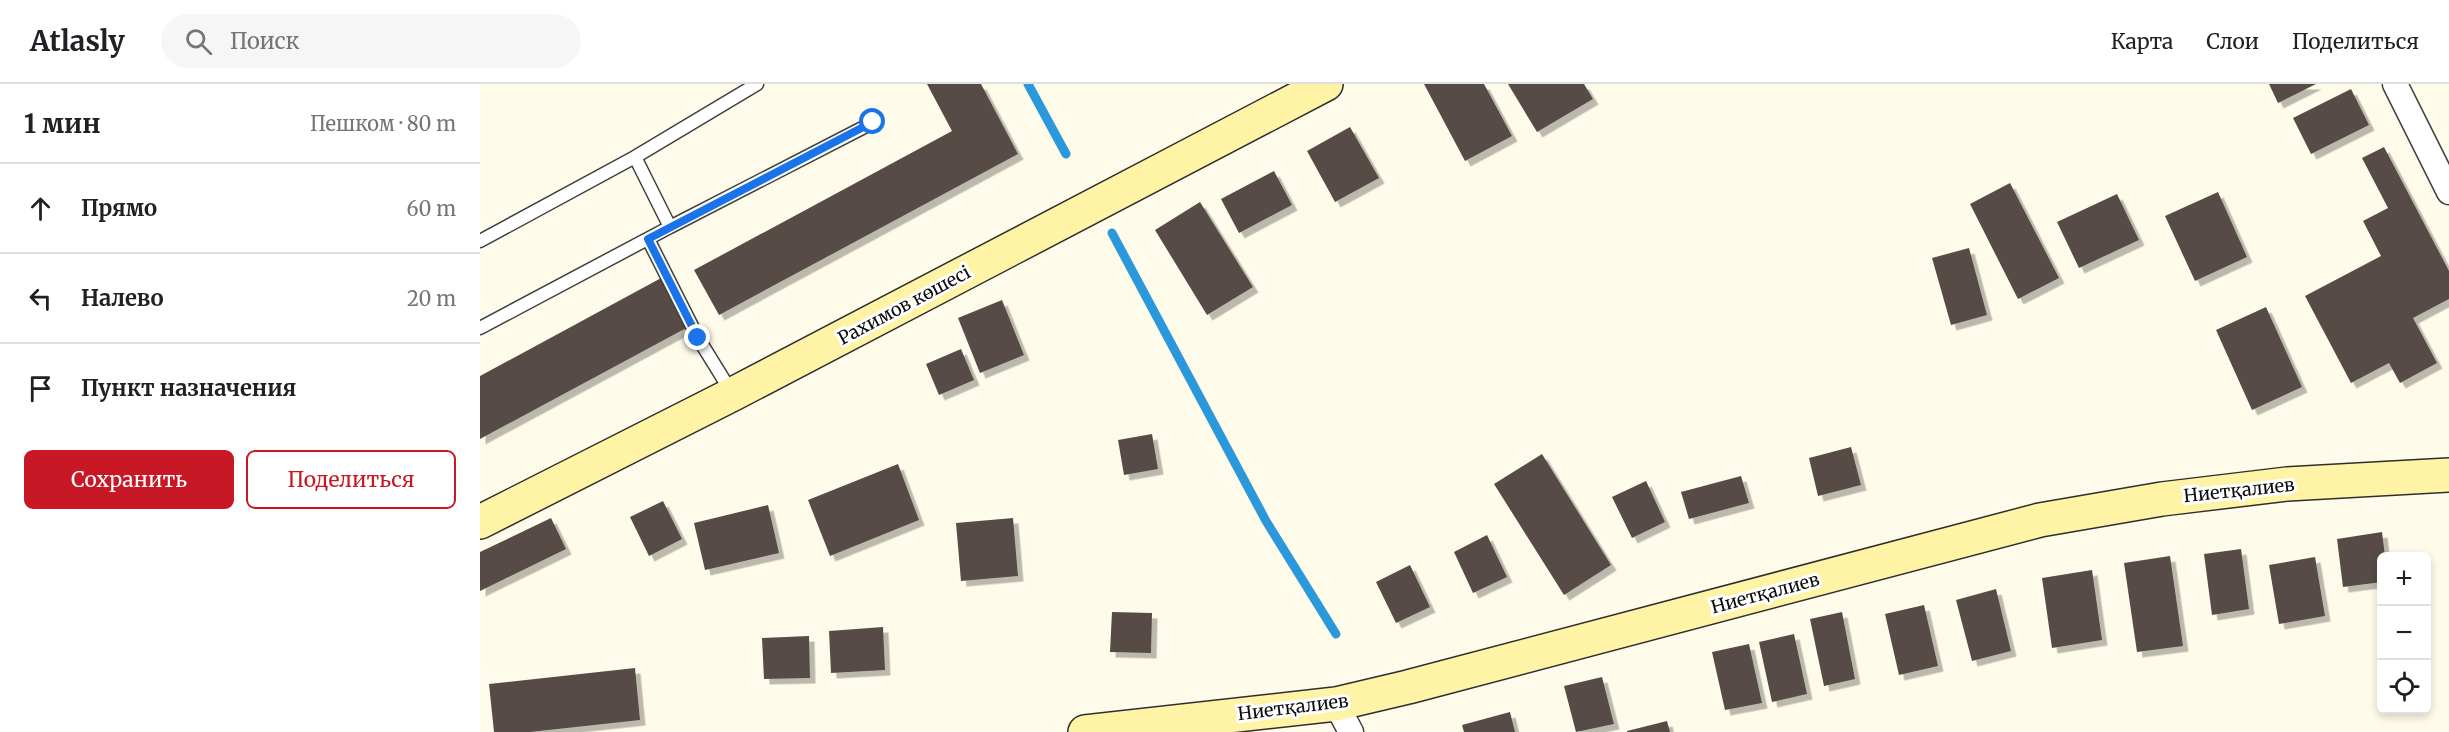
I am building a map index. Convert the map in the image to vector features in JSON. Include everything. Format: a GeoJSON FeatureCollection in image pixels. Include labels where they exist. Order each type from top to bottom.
{"type":"FeatureCollection","features":[{"type":"Feature","properties":{"kind":"street","name":"Рахимов көшесі"},"geometry":{"type":"LineString","coordinates":[[480,522],[733,394],[1326,84]]}},
{"type":"Feature","properties":{"kind":"street"},"geometry":{"type":"LineString","coordinates":[[2395,84],[2449,192]]}},
{"type":"Feature","properties":{"kind":"street","name":"Ниетқалиев"},"geometry":{"type":"LineString","coordinates":[[1085,732],[1336,704],[1420,684],[2040,520],[2162,499],[2286,484],[2449,475]]}},
{"type":"Feature","properties":{"kind":"street"},"geometry":{"type":"LineString","coordinates":[[1336,704],[1352,732]]}},
{"type":"Feature","properties":{"kind":"lane"},"geometry":{"type":"LineString","coordinates":[[480,241],[635,157],[757,84]]}},
{"type":"Feature","properties":{"kind":"lane"},"geometry":{"type":"LineString","coordinates":[[480,328],[873,122]]}},
{"type":"Feature","properties":{"kind":"lane"},"geometry":{"type":"LineString","coordinates":[[635,157],[670,227]]}},
{"type":"Feature","properties":{"kind":"lane"},"geometry":{"type":"LineString","coordinates":[[648,239],[698,338],[733,394]]}},
{"type":"Feature","properties":{"kind":"building"},"geometry":{"type":"Polygon","coordinates":[[[927,84],[981,84],[1018,154],[719,315],[694,270],[952,131],[927,84]]]}},
{"type":"Feature","properties":{"kind":"building"},"geometry":{"type":"Polygon","coordinates":[[[1424,84],[1484,84],[1512,136],[1465,161],[1424,84]]]}},
{"type":"Feature","properties":{"kind":"building"},"geometry":{"type":"Polygon","coordinates":[[[1508,84],[1584,84],[1593,99],[1537,132],[1508,84]]]}},
{"type":"Feature","properties":{"kind":"building"},"geometry":{"type":"Polygon","coordinates":[[[2269,84],[2316,84],[2278,103],[2269,84]]]}},
{"type":"Feature","properties":{"kind":"building"},"geometry":{"type":"Polygon","coordinates":[[[2351,89],[2369,125],[2311,154],[2293,118],[2351,89]]]}},
{"type":"Feature","properties":{"kind":"building"},"geometry":{"type":"Polygon","coordinates":[[[1350,127],[1379,178],[1335,202],[1307,151],[1350,127]]]}},
{"type":"Feature","properties":{"kind":"building"},"geometry":{"type":"Polygon","coordinates":[[[2384,147],[2449,271],[2449,299],[2413,318],[2437,363],[2400,383],[2389,363],[2351,383],[2305,296],[2381,256],[2363,221],[2388,208],[2362,158],[2384,147]]]}},
{"type":"Feature","properties":{"kind":"building"},"geometry":{"type":"Polygon","coordinates":[[[1274,171],[1292,205],[1239,233],[1221,199],[1274,171]]]}},
{"type":"Feature","properties":{"kind":"building"},"geometry":{"type":"Polygon","coordinates":[[[2010,183],[2059,278],[2018,299],[1970,204],[2010,183]]]}},
{"type":"Feature","properties":{"kind":"building"},"geometry":{"type":"Polygon","coordinates":[[[2218,192],[2247,257],[2195,281],[2165,216],[2218,192]]]}},
{"type":"Feature","properties":{"kind":"building"},"geometry":{"type":"Polygon","coordinates":[[[2117,194],[2139,240],[2079,268],[2057,222],[2117,194]]]}},
{"type":"Feature","properties":{"kind":"building"},"geometry":{"type":"Polygon","coordinates":[[[1200,202],[1253,287],[1207,315],[1155,230],[1200,202]]]}},
{"type":"Feature","properties":{"kind":"building"},"geometry":{"type":"Polygon","coordinates":[[[1969,248],[1987,315],[1951,325],[1932,258],[1969,248]]]}},
{"type":"Feature","properties":{"kind":"building"},"geometry":{"type":"Polygon","coordinates":[[[663,277],[690,326],[480,439],[480,376],[663,277]]]}},
{"type":"Feature","properties":{"kind":"building"},"geometry":{"type":"Polygon","coordinates":[[[1002,300],[1024,355],[980,373],[958,318],[1002,300]]]}},
{"type":"Feature","properties":{"kind":"building"},"geometry":{"type":"Polygon","coordinates":[[[2266,307],[2302,387],[2252,410],[2216,330],[2266,307]]]}},
{"type":"Feature","properties":{"kind":"building"},"geometry":{"type":"Polygon","coordinates":[[[961,349],[974,380],[939,395],[926,364],[961,349]]]}},
{"type":"Feature","properties":{"kind":"building"},"geometry":{"type":"Polygon","coordinates":[[[1152,434],[1158,469],[1124,475],[1118,440],[1152,434]]]}},
{"type":"Feature","properties":{"kind":"building"},"geometry":{"type":"Polygon","coordinates":[[[1851,447],[1861,485],[1818,496],[1809,458],[1851,447]]]}},
{"type":"Feature","properties":{"kind":"building"},"geometry":{"type":"Polygon","coordinates":[[[1542,454],[1611,565],[1564,595],[1494,484],[1542,454]]]}},
{"type":"Feature","properties":{"kind":"building"},"geometry":{"type":"Polygon","coordinates":[[[898,464],[919,520],[830,556],[808,500],[898,464]]]}},
{"type":"Feature","properties":{"kind":"building"},"geometry":{"type":"Polygon","coordinates":[[[1741,476],[1749,503],[1689,519],[1681,492],[1741,476]]]}},
{"type":"Feature","properties":{"kind":"building"},"geometry":{"type":"Polygon","coordinates":[[[1646,481],[1665,522],[1632,538],[1612,497],[1646,481]]]}},
{"type":"Feature","properties":{"kind":"building"},"geometry":{"type":"Polygon","coordinates":[[[663,501],[682,539],[649,556],[630,517],[663,501]]]}},
{"type":"Feature","properties":{"kind":"building"},"geometry":{"type":"Polygon","coordinates":[[[768,505],[779,553],[705,570],[694,523],[768,505]]]}},
{"type":"Feature","properties":{"kind":"building"},"geometry":{"type":"Polygon","coordinates":[[[551,518],[566,549],[480,591],[480,552],[551,518]]]}},
{"type":"Feature","properties":{"kind":"building"},"geometry":{"type":"Polygon","coordinates":[[[1013,518],[1018,576],[961,581],[956,523],[1013,518]]]}},
{"type":"Feature","properties":{"kind":"building"},"geometry":{"type":"Polygon","coordinates":[[[2382,532],[2384,552],[2377,552],[2377,583],[2343,587],[2337,539],[2382,532]]]}},
{"type":"Feature","properties":{"kind":"building"},"geometry":{"type":"Polygon","coordinates":[[[1487,535],[1507,577],[1473,593],[1454,552],[1487,535]]]}},
{"type":"Feature","properties":{"kind":"building"},"geometry":{"type":"Polygon","coordinates":[[[2241,549],[2249,609],[2212,615],[2204,554],[2241,549]]]}},
{"type":"Feature","properties":{"kind":"building"},"geometry":{"type":"Polygon","coordinates":[[[2170,556],[2183,646],[2137,652],[2124,563],[2170,556]]]}},
{"type":"Feature","properties":{"kind":"building"},"geometry":{"type":"Polygon","coordinates":[[[2315,557],[2325,616],[2279,624],[2269,565],[2315,557]]]}},
{"type":"Feature","properties":{"kind":"building"},"geometry":{"type":"Polygon","coordinates":[[[1410,565],[1430,607],[1396,623],[1376,582],[1410,565]]]}},
{"type":"Feature","properties":{"kind":"building"},"geometry":{"type":"Polygon","coordinates":[[[2092,570],[2102,640],[2052,648],[2042,578],[2092,570]]]}},
{"type":"Feature","properties":{"kind":"building"},"geometry":{"type":"Polygon","coordinates":[[[1996,589],[2011,651],[1972,661],[1956,600],[1996,589]]]}},
{"type":"Feature","properties":{"kind":"building"},"geometry":{"type":"Polygon","coordinates":[[[1924,605],[1938,666],[1899,675],[1885,614],[1924,605]]]}},
{"type":"Feature","properties":{"kind":"building"},"geometry":{"type":"Polygon","coordinates":[[[1112,612],[1152,613],[1151,653],[1110,652],[1112,612]]]}},
{"type":"Feature","properties":{"kind":"building"},"geometry":{"type":"Polygon","coordinates":[[[1842,612],[1855,679],[1824,686],[1810,619],[1842,612]]]}},
{"type":"Feature","properties":{"kind":"building"},"geometry":{"type":"Polygon","coordinates":[[[883,627],[885,670],[831,673],[829,631],[883,627]]]}},
{"type":"Feature","properties":{"kind":"building"},"geometry":{"type":"Polygon","coordinates":[[[1794,634],[1807,694],[1772,702],[1759,642],[1794,634]]]}},
{"type":"Feature","properties":{"kind":"building"},"geometry":{"type":"Polygon","coordinates":[[[809,636],[810,678],[764,679],[762,638],[809,636]]]}},
{"type":"Feature","properties":{"kind":"building"},"geometry":{"type":"Polygon","coordinates":[[[1749,644],[1762,703],[1725,710],[1712,652],[1749,644]]]}},
{"type":"Feature","properties":{"kind":"building"},"geometry":{"type":"Polygon","coordinates":[[[635,668],[640,720],[530,732],[494,732],[489,684],[635,668]]]}},
{"type":"Feature","properties":{"kind":"building"},"geometry":{"type":"Polygon","coordinates":[[[1602,677],[1614,724],[1576,732],[1564,686],[1602,677]]]}},
{"type":"Feature","properties":{"kind":"building"},"geometry":{"type":"Polygon","coordinates":[[[1510,712],[1515,732],[1464,732],[1462,725],[1510,712]]]}},
{"type":"Feature","properties":{"kind":"building"},"geometry":{"type":"Polygon","coordinates":[[[1667,721],[1670,732],[1627,732],[1627,731],[1667,721]]]}},
{"type":"Feature","properties":{"kind":"waterway"},"geometry":{"type":"LineString","coordinates":[[1028,84],[1066,154]]}},
{"type":"Feature","properties":{"kind":"waterway"},"geometry":{"type":"LineString","coordinates":[[1112,233],[1266,521],[1336,634]]}},
{"type":"Feature","properties":{"kind":"route"},"geometry":{"type":"LineString","coordinates":[[698,338],[648,239],[873,122]]}}]}
